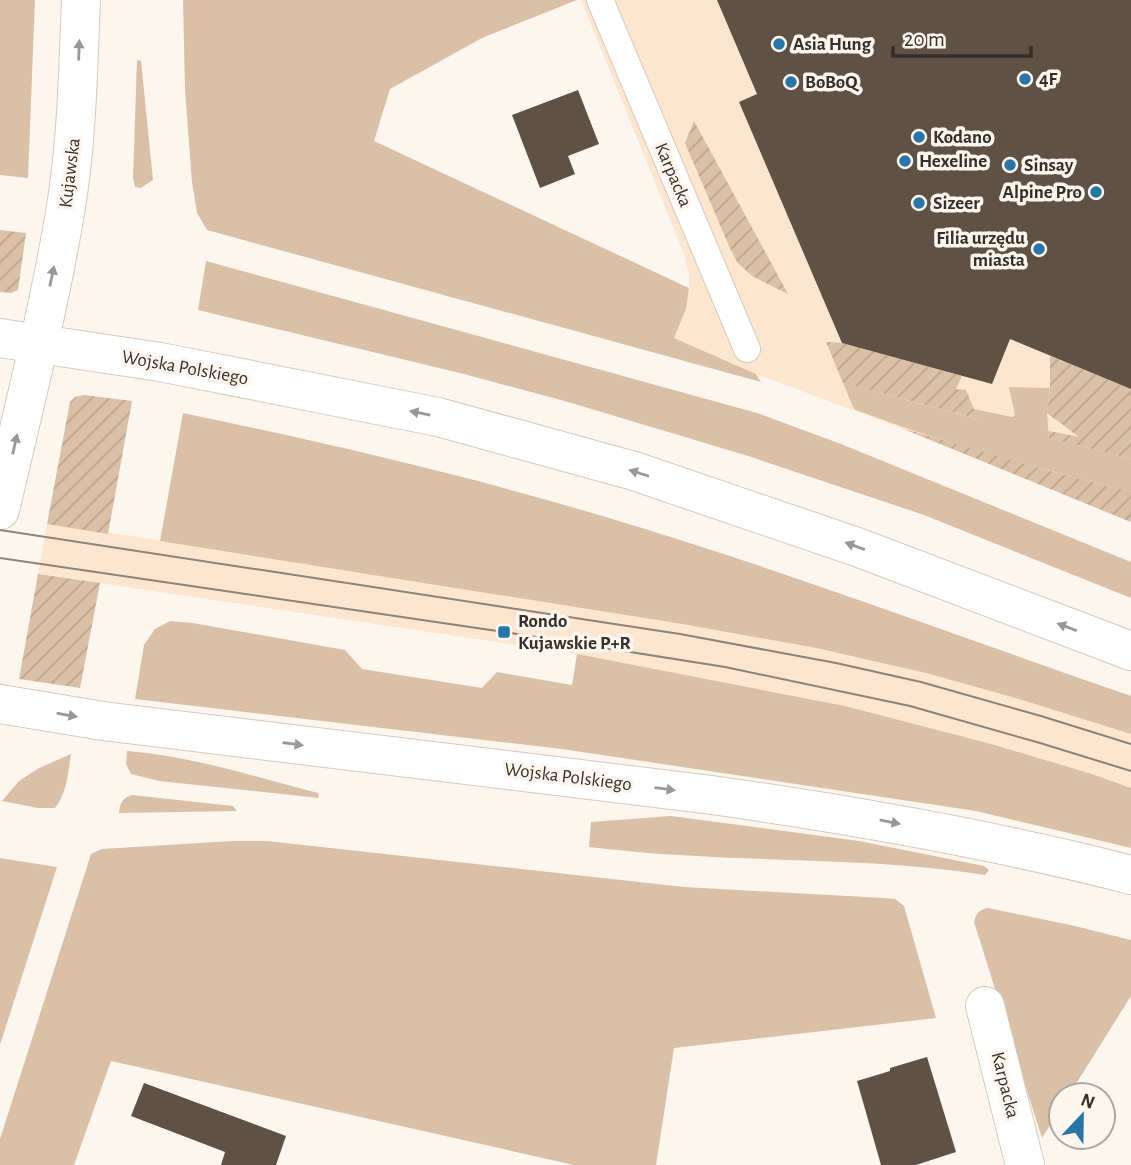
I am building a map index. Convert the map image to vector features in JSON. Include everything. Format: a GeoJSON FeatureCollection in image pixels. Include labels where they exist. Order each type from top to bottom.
{"type":"FeatureCollection","features":[{"type":"Feature","properties":{"kind":"street","name":"Kujawska"},"geometry":{"type":"LineString","coordinates":[[0,510],[65,212],[76,120],[81,0]]}},
{"type":"Feature","properties":{"kind":"street","name":"Wojska Polskiego"},"geometry":{"type":"LineString","coordinates":[[0,338],[200,369],[438,417],[634,471],[857,547],[1131,651]]}},
{"type":"Feature","properties":{"kind":"street","name":"Wojska Polskiego"},"geometry":{"type":"LineString","coordinates":[[0,704],[103,722],[698,793],[870,818],[950,833],[1131,875]]}},
{"type":"Feature","properties":{"kind":"street","name":"Karpacka"},"geometry":{"type":"LineString","coordinates":[[985,1006],[1025,1165]]}},
{"type":"Feature","properties":{"kind":"lane","name":"Karpacka"},"geometry":{"type":"LineString","coordinates":[[600,0],[747,349]]}},
{"type":"Feature","properties":{"kind":"shaded area"},"geometry":{"type":"Polygon","coordinates":[[[0,0],[35,0],[28,178],[0,175],[0,0]]]}},
{"type":"Feature","properties":{"kind":"shaded area"},"geometry":{"type":"Polygon","coordinates":[[[183,0],[577,0],[482,38],[390,89],[374,141],[689,288],[686,309],[674,338],[756,374],[761,382],[207,230],[197,213],[192,182],[185,90],[183,0]]]}},
{"type":"Feature","properties":{"kind":"shaded area"},"geometry":{"type":"Polygon","coordinates":[[[581,0],[1131,0],[1131,522],[901,428],[756,374],[674,338],[686,309],[689,288],[684,254],[581,0]]]}},
{"type":"Feature","properties":{"kind":"shaded area"},"geometry":{"type":"Polygon","coordinates":[[[137,60],[141,61],[153,180],[141,188],[135,187],[133,178],[137,60]]]}},
{"type":"Feature","properties":{"kind":"shaded area"},"geometry":{"type":"Polygon","coordinates":[[[694,121],[788,294],[752,276],[737,262],[685,143],[694,121]]]}},
{"type":"Feature","properties":{"kind":"shaded area"},"geometry":{"type":"Polygon","coordinates":[[[0,230],[26,233],[18,290],[11,293],[0,292],[0,230]]]}},
{"type":"Feature","properties":{"kind":"shaded area"},"geometry":{"type":"Polygon","coordinates":[[[206,261],[757,413],[841,444],[1131,562],[1131,598],[924,515],[745,455],[464,374],[198,310],[206,261]]]}},
{"type":"Feature","properties":{"kind":"shaded area"},"geometry":{"type":"Polygon","coordinates":[[[826,342],[842,343],[962,376],[956,389],[966,390],[978,419],[843,383],[826,342]]]}},
{"type":"Feature","properties":{"kind":"shaded area"},"geometry":{"type":"Polygon","coordinates":[[[1050,356],[1131,389],[1131,459],[1049,438],[1049,431],[1079,437],[1047,413],[1050,356]]]}},
{"type":"Feature","properties":{"kind":"shaded area"},"geometry":{"type":"Polygon","coordinates":[[[843,383],[977,419],[974,409],[1012,417],[1015,415],[1009,387],[1050,388],[1047,413],[1049,438],[1131,459],[1131,492],[1026,464],[888,422],[854,409],[843,383]]]}},
{"type":"Feature","properties":{"kind":"shaded area"},"geometry":{"type":"Polygon","coordinates":[[[84,395],[132,401],[108,534],[47,524],[70,402],[75,397],[84,395]]]}},
{"type":"Feature","properties":{"kind":"shaded area"},"geometry":{"type":"Polygon","coordinates":[[[183,413],[444,472],[666,535],[800,579],[1131,696],[1131,734],[930,674],[816,648],[682,624],[160,541],[183,413]]]}},
{"type":"Feature","properties":{"kind":"shaded area"},"geometry":{"type":"Polygon","coordinates":[[[901,428],[1131,492],[1131,522],[901,428]]]}},
{"type":"Feature","properties":{"kind":"shaded area"},"geometry":{"type":"Polygon","coordinates":[[[47,524],[682,624],[816,648],[930,674],[1131,734],[1131,788],[995,745],[844,706],[577,654],[38,574],[47,524]]]}},
{"type":"Feature","properties":{"kind":"shaded area"},"geometry":{"type":"Polygon","coordinates":[[[38,574],[100,583],[80,688],[19,679],[38,574]]]}},
{"type":"Feature","properties":{"kind":"shaded area"},"geometry":{"type":"Polygon","coordinates":[[[170,621],[345,650],[362,669],[482,688],[497,672],[572,685],[577,654],[845,706],[995,745],[1131,788],[1131,848],[976,811],[562,749],[135,699],[144,645],[155,629],[170,621]]]}},
{"type":"Feature","properties":{"kind":"shaded area"},"geometry":{"type":"Polygon","coordinates":[[[127,751],[175,757],[223,768],[318,793],[319,798],[159,781],[131,774],[126,764],[127,751]]]}},
{"type":"Feature","properties":{"kind":"shaded area"},"geometry":{"type":"Polygon","coordinates":[[[71,754],[65,789],[55,808],[38,808],[2,801],[19,781],[39,768],[71,754]]]}},
{"type":"Feature","properties":{"kind":"shaded area"},"geometry":{"type":"Polygon","coordinates":[[[132,795],[233,806],[237,811],[119,813],[122,801],[132,795]]]}},
{"type":"Feature","properties":{"kind":"shaded area"},"geometry":{"type":"Polygon","coordinates":[[[671,816],[859,841],[984,866],[989,870],[985,875],[909,866],[718,857],[589,847],[591,822],[671,816]]]}},
{"type":"Feature","properties":{"kind":"shaded area"},"geometry":{"type":"Polygon","coordinates":[[[267,841],[684,887],[895,899],[904,906],[936,1018],[674,1048],[656,1165],[574,1165],[111,1061],[74,1165],[0,1165],[0,1139],[91,854],[102,849],[267,841]]]}},
{"type":"Feature","properties":{"kind":"shaded area"},"geometry":{"type":"Polygon","coordinates":[[[0,858],[57,867],[0,1045],[0,858]]]}},
{"type":"Feature","properties":{"kind":"shaded area"},"geometry":{"type":"Polygon","coordinates":[[[988,908],[1131,940],[1131,996],[1078,1081],[1047,1081],[1047,1130],[1042,1138],[974,922],[978,912],[988,908]]]}},
{"type":"Feature","properties":{"kind":"building"},"geometry":{"type":"Polygon","coordinates":[[[717,0],[1131,0],[1131,389],[1010,339],[992,384],[842,343],[739,102],[757,94],[717,0]]]}},
{"type":"Feature","properties":{"kind":"building"},"geometry":{"type":"Polygon","coordinates":[[[578,90],[599,144],[568,156],[575,174],[540,188],[512,115],[578,90]]]}},
{"type":"Feature","properties":{"kind":"building"},"geometry":{"type":"Polygon","coordinates":[[[927,1057],[956,1152],[916,1165],[881,1165],[857,1081],[927,1057]]]}},
{"type":"Feature","properties":{"kind":"building"},"geometry":{"type":"Polygon","coordinates":[[[144,1083],[286,1136],[276,1165],[221,1165],[225,1152],[131,1116],[144,1083]]]}},
{"type":"Feature","properties":{"kind":"tram line"},"geometry":{"type":"LineString","coordinates":[[0,530],[680,634],[836,663],[921,682],[1131,744]]}},
{"type":"Feature","properties":{"kind":"tram line"},"geometry":{"type":"LineString","coordinates":[[0,558],[725,667],[910,706],[1131,771]]}},
{"type":"Feature","properties":{"kind":"place","name":"Asia Hung"},"geometry":{"type":"Point","coordinates":[779,44]}},
{"type":"Feature","properties":{"kind":"place","name":"4F"},"geometry":{"type":"Point","coordinates":[1025,79]}},
{"type":"Feature","properties":{"kind":"place","name":"BoBoQ"},"geometry":{"type":"Point","coordinates":[791,82]}},
{"type":"Feature","properties":{"kind":"place","name":"Kodano"},"geometry":{"type":"Point","coordinates":[919,137]}},
{"type":"Feature","properties":{"kind":"place","name":"Hexeline"},"geometry":{"type":"Point","coordinates":[905,161]}},
{"type":"Feature","properties":{"kind":"place","name":"Sinsay"},"geometry":{"type":"Point","coordinates":[1010,165]}},
{"type":"Feature","properties":{"kind":"place","name":"Alpine Pro"},"geometry":{"type":"Point","coordinates":[1096,192]}},
{"type":"Feature","properties":{"kind":"place","name":"Sizeer"},"geometry":{"type":"Point","coordinates":[919,203]}},
{"type":"Feature","properties":{"kind":"place","name":"Filia urzędu miasta"},"geometry":{"type":"Point","coordinates":[1039,249]}},
{"type":"Feature","properties":{"kind":"place","name":"Rondo Kujawskie P+R"},"geometry":{"type":"Point","coordinates":[504,632]}}]}
